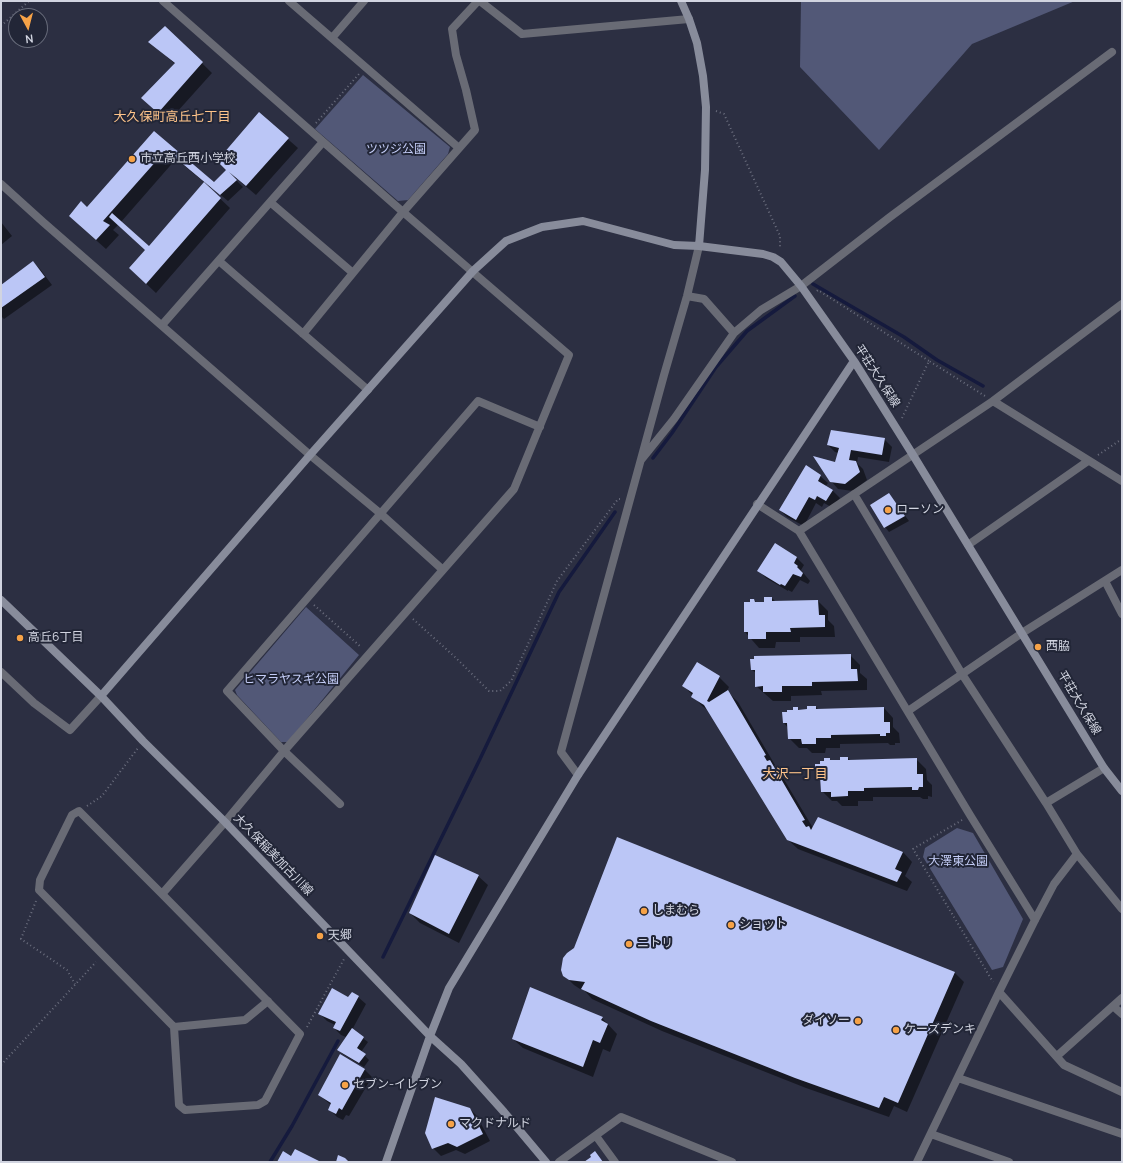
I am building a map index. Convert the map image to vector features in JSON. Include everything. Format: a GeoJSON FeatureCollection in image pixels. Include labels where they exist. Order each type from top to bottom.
{"type":"FeatureCollection","features":[{"type":"Feature","properties":{"kind":"street"},"geometry":{"type":"LineString","coordinates":[[162,894],[284,751],[514,489],[569,355],[403,212],[163,1]]}},
{"type":"Feature","properties":{"kind":"street"},"geometry":{"type":"LineString","coordinates":[[290,1],[459,148]]}},
{"type":"Feature","properties":{"kind":"street"},"geometry":{"type":"LineString","coordinates":[[332,38],[364,1]]}},
{"type":"Feature","properties":{"kind":"street"},"geometry":{"type":"LineString","coordinates":[[303,334],[403,212],[475,130],[456,55],[452,29],[479,1],[522,34],[689,19]]}},
{"type":"Feature","properties":{"kind":"street"},"geometry":{"type":"LineString","coordinates":[[578,775],[561,752],[640,460],[687,296],[699,246],[706,107],[703,76],[697,44],[689,19],[681,1]]}},
{"type":"Feature","properties":{"kind":"street"},"geometry":{"type":"LineString","coordinates":[[640,460],[674,419],[734,333],[761,310],[801,286],[890,217],[1112,52]]}},
{"type":"Feature","properties":{"kind":"street"},"geometry":{"type":"LineString","coordinates":[[162,326],[323,142]]}},
{"type":"Feature","properties":{"kind":"street"},"geometry":{"type":"LineString","coordinates":[[1,184],[55,233],[310,455],[381,514],[443,570]]}},
{"type":"Feature","properties":{"kind":"street"},"geometry":{"type":"LineString","coordinates":[[270,202],[353,273]]}},
{"type":"Feature","properties":{"kind":"street","name":"平荘大久保線"},"geometry":{"type":"LineString","coordinates":[[101,696],[310,455],[473,271],[506,241],[542,227],[583,221],[674,245],[699,246],[763,254],[773,257],[781,262],[801,286],[854,361],[1104,768],[1122,791]]}},
{"type":"Feature","properties":{"kind":"street"},"geometry":{"type":"LineString","coordinates":[[219,261],[368,390]]}},
{"type":"Feature","properties":{"kind":"street"},"geometry":{"type":"LineString","coordinates":[[687,296],[704,299],[734,333]]}},
{"type":"Feature","properties":{"kind":"street"},"geometry":{"type":"LineString","coordinates":[[799,532],[992,401],[1122,304]]}},
{"type":"Feature","properties":{"kind":"street"},"geometry":{"type":"LineString","coordinates":[[386,1162],[430,1036],[449,988],[578,775],[757,504],[854,361]]}},
{"type":"Feature","properties":{"kind":"street"},"geometry":{"type":"LineString","coordinates":[[340,804],[284,751],[227,690],[478,401],[540,427]]}},
{"type":"Feature","properties":{"kind":"street"},"geometry":{"type":"LineString","coordinates":[[992,401],[1122,481]]}},
{"type":"Feature","properties":{"kind":"street"},"geometry":{"type":"LineString","coordinates":[[968,545],[1088,461]]}},
{"type":"Feature","properties":{"kind":"street"},"geometry":{"type":"LineString","coordinates":[[854,494],[962,674],[1046,803],[1077,854],[1122,909]]}},
{"type":"Feature","properties":{"kind":"street"},"geometry":{"type":"LineString","coordinates":[[757,504],[799,532],[1035,920]]}},
{"type":"Feature","properties":{"kind":"street"},"geometry":{"type":"LineString","coordinates":[[908,711],[1022,633],[1122,570]]}},
{"type":"Feature","properties":{"kind":"street"},"geometry":{"type":"LineString","coordinates":[[1104,581],[1122,614]]}},
{"type":"Feature","properties":{"kind":"street","name":"大久保稲美加古川線"},"geometry":{"type":"LineString","coordinates":[[1,600],[101,696],[143,741],[225,822],[430,1036],[461,1064],[546,1162]]}},
{"type":"Feature","properties":{"kind":"street"},"geometry":{"type":"LineString","coordinates":[[1,672],[34,702],[70,730],[101,696]]}},
{"type":"Feature","properties":{"kind":"street"},"geometry":{"type":"LineString","coordinates":[[1046,803],[1104,768]]}},
{"type":"Feature","properties":{"kind":"street"},"geometry":{"type":"LineString","coordinates":[[79,811],[300,1034],[265,1100],[258,1105],[185,1110],[179,1105],[174,1027],[39,890],[40,880],[72,815],[79,811]]}},
{"type":"Feature","properties":{"kind":"street"},"geometry":{"type":"LineString","coordinates":[[917,1162],[998,992],[1035,920],[1054,884],[1077,854]]}},
{"type":"Feature","properties":{"kind":"street"},"geometry":{"type":"LineString","coordinates":[[998,992],[1064,1065],[1122,1092]]}},
{"type":"Feature","properties":{"kind":"street"},"geometry":{"type":"LineString","coordinates":[[1057,1056],[1122,998]]}},
{"type":"Feature","properties":{"kind":"street"},"geometry":{"type":"LineString","coordinates":[[174,1027],[245,1020],[268,1001]]}},
{"type":"Feature","properties":{"kind":"street"},"geometry":{"type":"LineString","coordinates":[[1113,1006],[1122,1014]]}},
{"type":"Feature","properties":{"kind":"street"},"geometry":{"type":"LineString","coordinates":[[958,1078],[1122,1134]]}},
{"type":"Feature","properties":{"kind":"street"},"geometry":{"type":"LineString","coordinates":[[559,1162],[621,1117],[732,1162]]}},
{"type":"Feature","properties":{"kind":"street"},"geometry":{"type":"LineString","coordinates":[[931,1134],[1009,1162]]}},
{"type":"Feature","properties":{"kind":"street"},"geometry":{"type":"LineString","coordinates":[[596,1136],[614,1162]]}},
{"type":"Feature","properties":{"kind":"path"},"geometry":{"type":"LineString","coordinates":[[1,26],[29,1]]}},
{"type":"Feature","properties":{"kind":"path"},"geometry":{"type":"LineString","coordinates":[[309,130],[365,67]]}},
{"type":"Feature","properties":{"kind":"path"},"geometry":{"type":"LineString","coordinates":[[706,107],[724,114],[780,236],[781,262]]}},
{"type":"Feature","properties":{"kind":"path"},"geometry":{"type":"LineString","coordinates":[[808,296],[818,290],[992,401]]}},
{"type":"Feature","properties":{"kind":"path"},"geometry":{"type":"LineString","coordinates":[[895,426],[901,420],[929,360]]}},
{"type":"Feature","properties":{"kind":"path"},"geometry":{"type":"LineString","coordinates":[[1088,461],[1122,439]]}},
{"type":"Feature","properties":{"kind":"path"},"geometry":{"type":"LineString","coordinates":[[406,613],[456,658],[489,691],[500,692],[511,681],[557,581],[618,499],[630,500]]}},
{"type":"Feature","properties":{"kind":"path"},"geometry":{"type":"LineString","coordinates":[[307,599],[369,654]]}},
{"type":"Feature","properties":{"kind":"path"},"geometry":{"type":"LineString","coordinates":[[79,811],[102,796],[143,741]]}},
{"type":"Feature","properties":{"kind":"path"},"geometry":{"type":"LineString","coordinates":[[970,815],[913,849],[998,992]]}},
{"type":"Feature","properties":{"kind":"path"},"geometry":{"type":"LineString","coordinates":[[39,890],[21,939],[67,970],[75,984]]}},
{"type":"Feature","properties":{"kind":"path"},"geometry":{"type":"LineString","coordinates":[[300,1034],[306,1030],[348,951]]}},
{"type":"Feature","properties":{"kind":"path"},"geometry":{"type":"LineString","coordinates":[[1,1065],[102,955]]}},
{"type":"Feature","properties":{"kind":"green space"},"geometry":{"type":"Polygon","coordinates":[[[801,1],[1075,1],[972,44],[879,150],[800,67],[801,1]]]}},
{"type":"Feature","properties":{"kind":"green space","name":"ツツジ公園"},"geometry":{"type":"Polygon","coordinates":[[[363,75],[450,147],[448,154],[408,200],[398,201],[315,129],[363,75]]]}},
{"type":"Feature","properties":{"kind":"green space","name":"ヒマラヤスギ公園"},"geometry":{"type":"Polygon","coordinates":[[[306,607],[359,655],[288,742],[281,742],[237,695],[235,690],[306,607]]]}},
{"type":"Feature","properties":{"kind":"green space","name":"大澤東公園"},"geometry":{"type":"Polygon","coordinates":[[[957,828],[973,833],[1023,919],[1003,967],[992,970],[923,857],[925,848],[957,828]]]}},
{"type":"Feature","properties":{"kind":"building"},"geometry":{"type":"Polygon","coordinates":[[[165,26],[203,62],[158,113],[141,98],[175,63],[148,42],[165,26]]]}},
{"type":"Feature","properties":{"kind":"building"},"geometry":{"type":"Polygon","coordinates":[[[259,112],[289,138],[246,186],[229,172],[237,180],[220,195],[166,150],[103,221],[110,225],[96,240],[69,216],[81,201],[87,207],[154,131],[214,182],[226,170],[217,161],[259,112]]]}},
{"type":"Feature","properties":{"kind":"building"},"geometry":{"type":"Polygon","coordinates":[[[204,182],[221,198],[146,284],[129,268],[145,250],[109,217],[112,213],[149,246],[204,182]]]}},
{"type":"Feature","properties":{"kind":"building"},"geometry":{"type":"Polygon","coordinates":[[[33,261],[45,277],[1,308],[1,285],[33,261]]]}},
{"type":"Feature","properties":{"kind":"building"},"geometry":{"type":"Polygon","coordinates":[[[831,430],[885,438],[882,455],[851,450],[849,460],[856,461],[860,472],[845,484],[830,482],[813,456],[835,462],[839,448],[827,445],[831,430]]]}},
{"type":"Feature","properties":{"kind":"building"},"geometry":{"type":"Polygon","coordinates":[[[806,465],[821,475],[818,481],[833,490],[826,501],[817,496],[815,500],[809,497],[796,520],[779,510],[806,465]]]}},
{"type":"Feature","properties":{"kind":"building"},"geometry":{"type":"Polygon","coordinates":[[[889,493],[905,516],[884,528],[870,505],[889,493]]]}},
{"type":"Feature","properties":{"kind":"building"},"geometry":{"type":"Polygon","coordinates":[[[775,543],[797,557],[794,563],[803,573],[801,577],[793,574],[785,586],[780,585],[757,571],[775,543]]]}},
{"type":"Feature","properties":{"kind":"building"},"geometry":{"type":"Polygon","coordinates":[[[764,597],[772,597],[772,601],[818,600],[819,615],[825,615],[825,627],[790,628],[791,632],[766,632],[766,639],[748,639],[748,632],[744,632],[744,602],[750,602],[750,599],[754,599],[755,602],[764,602],[764,597]]]}},
{"type":"Feature","properties":{"kind":"building"},"geometry":{"type":"Polygon","coordinates":[[[851,654],[851,669],[857,669],[858,681],[812,682],[812,686],[782,686],[782,692],[763,692],[763,686],[755,687],[755,670],[751,670],[750,659],[754,659],[754,656],[851,654]]]}},
{"type":"Feature","properties":{"kind":"building"},"geometry":{"type":"Polygon","coordinates":[[[697,662],[720,676],[707,701],[709,702],[728,690],[766,755],[764,756],[767,761],[770,760],[805,820],[802,821],[806,827],[809,826],[811,830],[818,817],[903,852],[895,869],[902,872],[897,882],[787,840],[704,705],[691,697],[693,693],[682,686],[697,662]]]}},
{"type":"Feature","properties":{"kind":"building"},"geometry":{"type":"Polygon","coordinates":[[[807,706],[816,706],[816,709],[884,707],[884,722],[890,722],[890,733],[886,733],[886,736],[880,736],[880,734],[831,735],[831,738],[816,738],[816,744],[802,744],[801,739],[788,739],[787,723],[783,723],[782,712],[793,710],[793,707],[798,707],[798,710],[807,709],[807,706]]]}},
{"type":"Feature","properties":{"kind":"building"},"geometry":{"type":"Polygon","coordinates":[[[840,757],[848,757],[848,760],[917,758],[917,774],[923,774],[923,787],[919,787],[918,790],[912,790],[912,787],[864,788],[864,791],[848,791],[848,796],[831,797],[831,792],[821,792],[820,776],[815,776],[815,764],[820,764],[820,761],[824,761],[824,758],[830,758],[830,760],[840,760],[840,757]]]}},
{"type":"Feature","properties":{"kind":"building"},"geometry":{"type":"Polygon","coordinates":[[[617,837],[955,972],[898,1103],[884,1097],[879,1108],[795,1078],[651,1021],[581,989],[585,982],[569,980],[563,976],[561,970],[563,958],[574,948],[617,837]]]}},
{"type":"Feature","properties":{"kind":"building"},"geometry":{"type":"Polygon","coordinates":[[[435,855],[479,875],[449,934],[409,913],[435,855]]]}},
{"type":"Feature","properties":{"kind":"building"},"geometry":{"type":"Polygon","coordinates":[[[530,987],[603,1017],[601,1020],[608,1024],[600,1043],[593,1040],[583,1067],[512,1039],[530,987]]]}},
{"type":"Feature","properties":{"kind":"building"},"geometry":{"type":"Polygon","coordinates":[[[332,988],[348,997],[352,992],[359,996],[340,1031],[333,1028],[336,1022],[318,1014],[332,988]]]}},
{"type":"Feature","properties":{"kind":"building"},"geometry":{"type":"Polygon","coordinates":[[[352,1028],[364,1037],[357,1048],[366,1054],[359,1063],[337,1050],[352,1028]]]}},
{"type":"Feature","properties":{"kind":"building"},"geometry":{"type":"Polygon","coordinates":[[[340,1054],[365,1069],[342,1110],[339,1108],[336,1114],[328,1110],[331,1103],[318,1095],[340,1054]]]}},
{"type":"Feature","properties":{"kind":"building"},"geometry":{"type":"Polygon","coordinates":[[[435,1097],[470,1108],[483,1134],[457,1147],[448,1143],[432,1149],[425,1133],[435,1097]]]}},
{"type":"Feature","properties":{"kind":"building"},"geometry":{"type":"Polygon","coordinates":[[[295,1149],[321,1162],[277,1162],[283,1151],[291,1156],[295,1149]]]}},
{"type":"Feature","properties":{"kind":"building"},"geometry":{"type":"Polygon","coordinates":[[[595,1151],[603,1162],[584,1162],[591,1157],[590,1155],[595,1151]]]}},
{"type":"Feature","properties":{"kind":"building"},"geometry":{"type":"Polygon","coordinates":[[[338,1155],[345,1158],[349,1162],[336,1162],[338,1155]]]}},
{"type":"Feature","properties":{"kind":"waterway"},"geometry":{"type":"LineString","coordinates":[[813,284],[904,337],[937,360],[983,386]]}},
{"type":"Feature","properties":{"kind":"waterway"},"geometry":{"type":"LineString","coordinates":[[653,458],[672,433],[716,367],[747,331],[795,296]]}},
{"type":"Feature","properties":{"kind":"waterway"},"geometry":{"type":"LineString","coordinates":[[383,957],[480,759],[559,592],[615,512]]}},
{"type":"Feature","properties":{"kind":"waterway"},"geometry":{"type":"LineString","coordinates":[[270,1162],[292,1126],[338,1041]]}},
{"type":"Feature","properties":{"kind":"place","name":"市立高丘西小学校"},"geometry":{"type":"Point","coordinates":[132,159]}},
{"type":"Feature","properties":{"kind":"place","name":"ローソン"},"geometry":{"type":"Point","coordinates":[888,510]}},
{"type":"Feature","properties":{"kind":"place","name":"高丘6丁目"},"geometry":{"type":"Point","coordinates":[20,638]}},
{"type":"Feature","properties":{"kind":"place","name":"西脇"},"geometry":{"type":"Point","coordinates":[1038,647]}},
{"type":"Feature","properties":{"kind":"place","name":"しまむら"},"geometry":{"type":"Point","coordinates":[644,911]}},
{"type":"Feature","properties":{"kind":"place","name":"ショット"},"geometry":{"type":"Point","coordinates":[731,925]}},
{"type":"Feature","properties":{"kind":"place","name":"天郷"},"geometry":{"type":"Point","coordinates":[320,936]}},
{"type":"Feature","properties":{"kind":"place","name":"ニトリ"},"geometry":{"type":"Point","coordinates":[629,944]}},
{"type":"Feature","properties":{"kind":"place","name":"ダイソー"},"geometry":{"type":"Point","coordinates":[858,1021]}},
{"type":"Feature","properties":{"kind":"place","name":"ケーズデンキ"},"geometry":{"type":"Point","coordinates":[896,1030]}},
{"type":"Feature","properties":{"kind":"place","name":"セブン-イレブン"},"geometry":{"type":"Point","coordinates":[345,1085]}},
{"type":"Feature","properties":{"kind":"place","name":"マクドナルド"},"geometry":{"type":"Point","coordinates":[451,1124]}},
{"type":"Feature","properties":{"kind":"district","name":"大久保町高丘七丁目"},"geometry":{"type":"Point","coordinates":[172,117]}},
{"type":"Feature","properties":{"kind":"district","name":"大沢一丁目"},"geometry":{"type":"Point","coordinates":[795,774]}}]}
